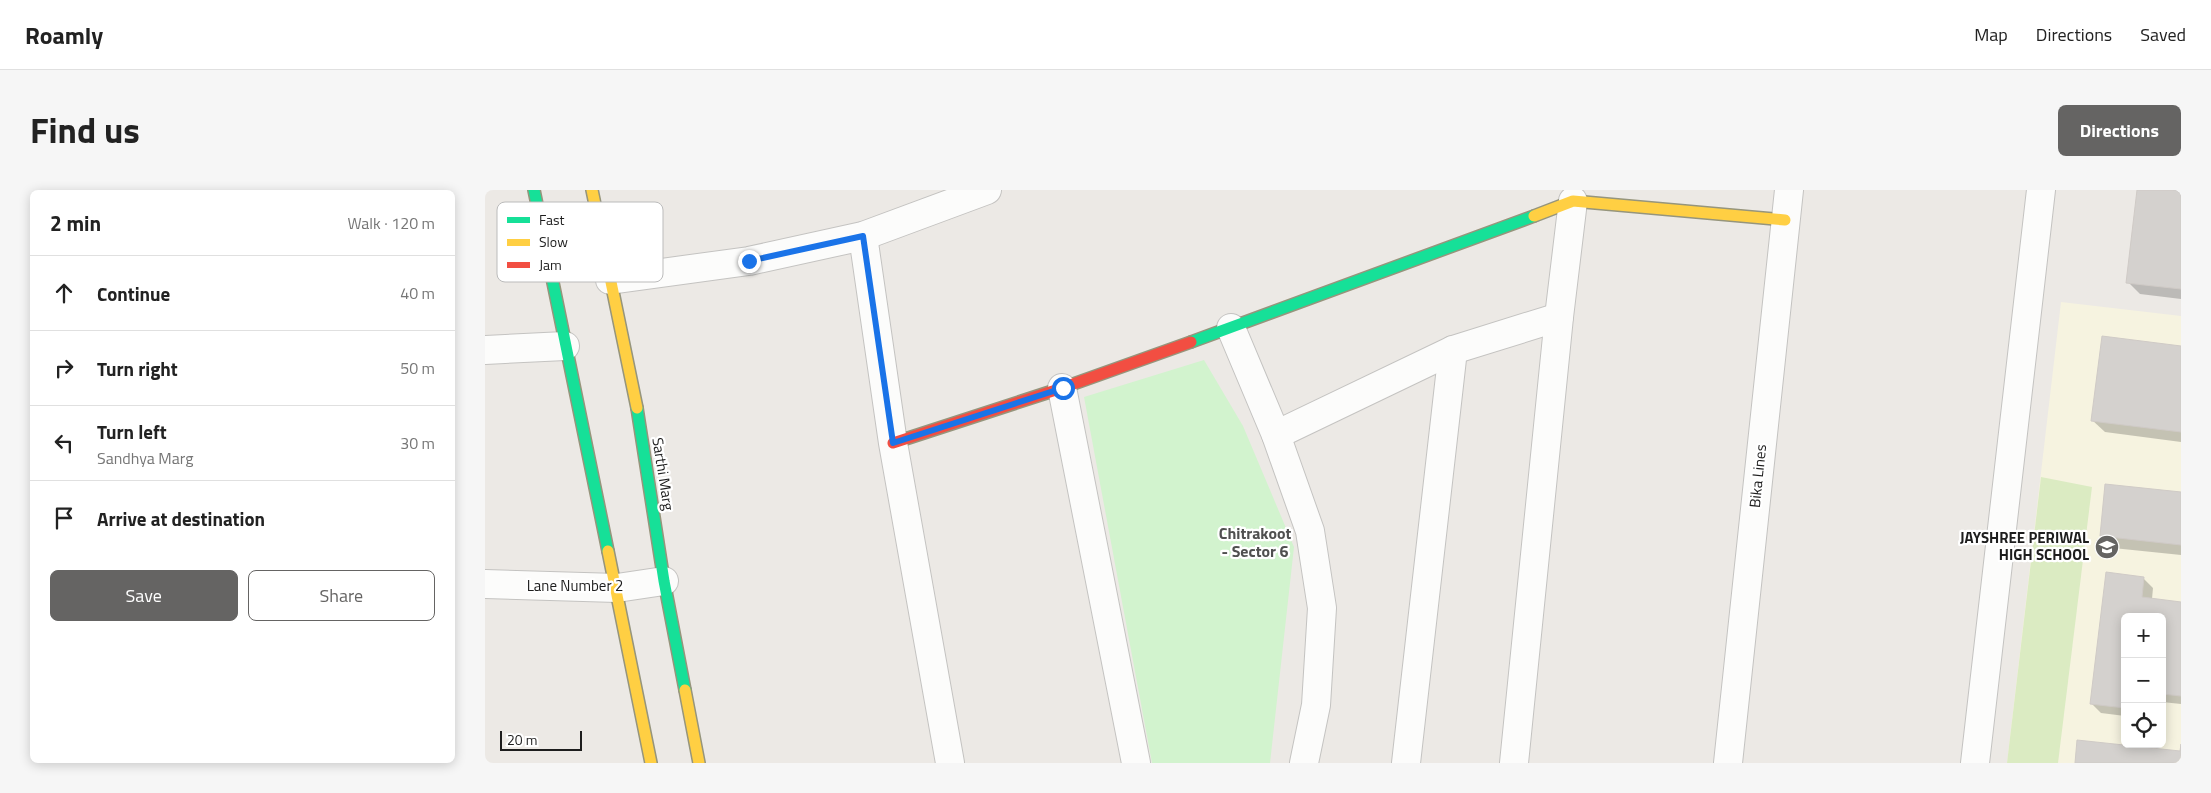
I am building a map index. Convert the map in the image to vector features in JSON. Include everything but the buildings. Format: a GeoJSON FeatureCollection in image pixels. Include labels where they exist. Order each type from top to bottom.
{"type":"FeatureCollection","features":[{"type":"Feature","properties":{"kind":"street"},"geometry":{"type":"LineString","coordinates":[[663,273],[749,261],[863,236],[987,190]]}},
{"type":"Feature","properties":{"kind":"street","name":"Bika Lines"},"geometry":{"type":"LineString","coordinates":[[1728,763],[1789,190]]}},
{"type":"Feature","properties":{"kind":"street"},"geometry":{"type":"LineString","coordinates":[[1975,763],[2041,190]]}},
{"type":"Feature","properties":{"kind":"street"},"geometry":{"type":"LineString","coordinates":[[893,443],[1063,388],[1573,202],[1785,220]]}},
{"type":"Feature","properties":{"kind":"street"},"geometry":{"type":"LineString","coordinates":[[1514,763],[1559,317],[1573,202]]}},
{"type":"Feature","properties":{"kind":"street"},"geometry":{"type":"LineString","coordinates":[[863,236],[893,443],[950,763]]}},
{"type":"Feature","properties":{"kind":"street"},"geometry":{"type":"LineString","coordinates":[[552,282],[617,588],[651,763]]}},
{"type":"Feature","properties":{"kind":"street","name":"Sarthi Marg"},"geometry":{"type":"LineString","coordinates":[[610,282],[633,380],[665,581],[699,763]]}},
{"type":"Feature","properties":{"kind":"street"},"geometry":{"type":"LineString","coordinates":[[1276,435],[1453,350],[1559,317]]}},
{"type":"Feature","properties":{"kind":"street"},"geometry":{"type":"LineString","coordinates":[[1231,328],[1276,435],[1310,531],[1323,608],[1316,705],[1304,763]]}},
{"type":"Feature","properties":{"kind":"street"},"geometry":{"type":"LineString","coordinates":[[485,350],[565,346]]}},
{"type":"Feature","properties":{"kind":"street"},"geometry":{"type":"LineString","coordinates":[[1406,763],[1453,350]]}},
{"type":"Feature","properties":{"kind":"street"},"geometry":{"type":"LineString","coordinates":[[1063,388],[1135,763]]}},
{"type":"Feature","properties":{"kind":"street","name":"Lane Number 2"},"geometry":{"type":"LineString","coordinates":[[485,584],[617,588],[665,581]]}},
{"type":"Feature","properties":{"kind":"shaded area","name":"JAYSHREE PERIWAL HIGH SCHOOL"},"geometry":{"type":"Polygon","coordinates":[[[2061,302],[2181,316],[2181,763],[2007,763],[2061,302]]]}},
{"type":"Feature","properties":{"kind":"green space"},"geometry":{"type":"Polygon","coordinates":[[[1204,360],[1243,426],[1294,547],[1270,763],[1152,763],[1084,397],[1204,360]]]}},
{"type":"Feature","properties":{"kind":"green space"},"geometry":{"type":"Polygon","coordinates":[[[2041,477],[2092,487],[2058,763],[2007,763],[2041,477]]]}},
{"type":"Feature","properties":{"kind":"traffic: fast"},"geometry":{"type":"LineString","coordinates":[[534,190],[536,202]]}},
{"type":"Feature","properties":{"kind":"traffic: fast"},"geometry":{"type":"LineString","coordinates":[[1191,342],[1534,216]]}},
{"type":"Feature","properties":{"kind":"traffic: fast"},"geometry":{"type":"LineString","coordinates":[[553,282],[608,551]]}},
{"type":"Feature","properties":{"kind":"traffic: fast"},"geometry":{"type":"LineString","coordinates":[[637,408],[664,581],[685,690]]}},
{"type":"Feature","properties":{"kind":"traffic: slow"},"geometry":{"type":"LineString","coordinates":[[592,190],[594,202]]}},
{"type":"Feature","properties":{"kind":"traffic: slow"},"geometry":{"type":"LineString","coordinates":[[1534,216],[1573,201],[1785,220]]}},
{"type":"Feature","properties":{"kind":"traffic: slow"},"geometry":{"type":"LineString","coordinates":[[611,282],[637,408]]}},
{"type":"Feature","properties":{"kind":"traffic: slow"},"geometry":{"type":"LineString","coordinates":[[608,551],[651,763]]}},
{"type":"Feature","properties":{"kind":"traffic: slow"},"geometry":{"type":"LineString","coordinates":[[685,690],[699,763]]}},
{"type":"Feature","properties":{"kind":"traffic: jam"},"geometry":{"type":"LineString","coordinates":[[893,443],[1062,388],[1191,342]]}},
{"type":"Feature","properties":{"kind":"place","name":"JAYSHREE PERIWAL HIGH SCHOOL"},"geometry":{"type":"Point","coordinates":[2107,547]}},
{"type":"Feature","properties":{"kind":"district","name":"Chitrakoot - Sector 6"},"geometry":{"type":"Point","coordinates":[1255,542]}},
{"type":"Feature","properties":{"kind":"route"},"geometry":{"type":"LineString","coordinates":[[749,261],[863,236],[893,443],[1063,388]]}}]}
